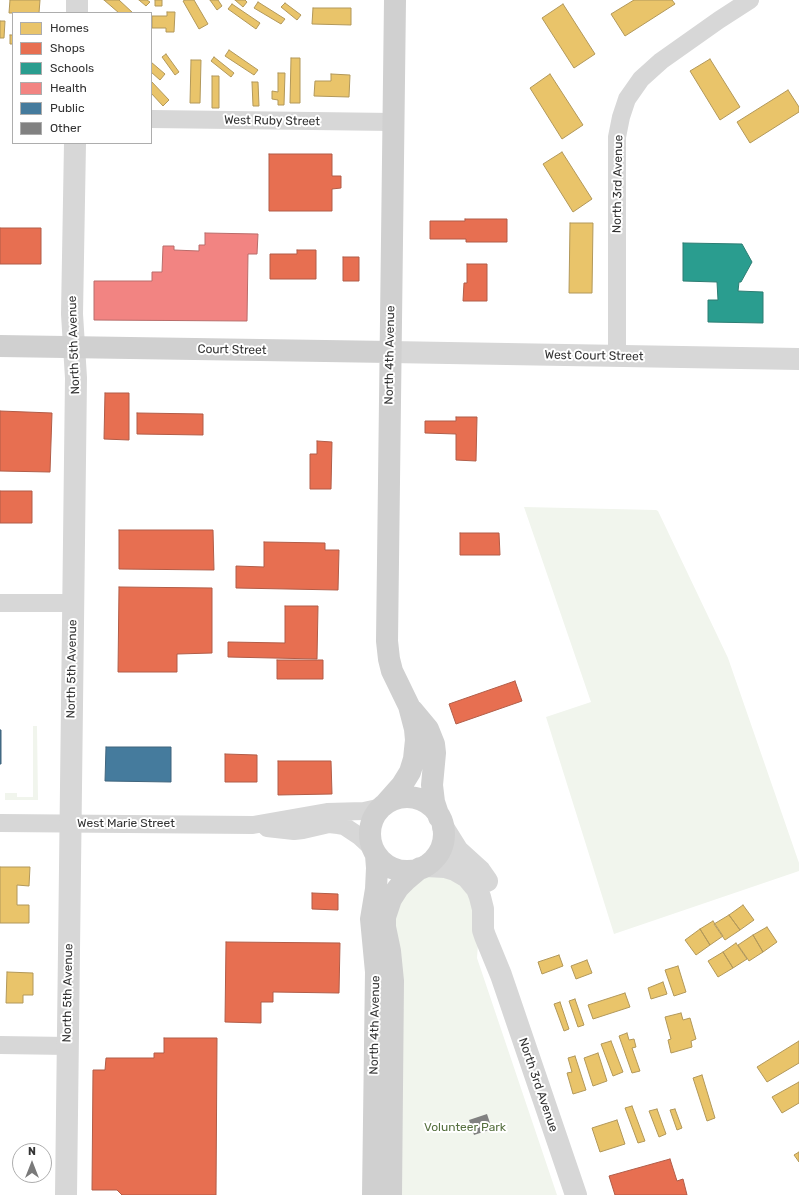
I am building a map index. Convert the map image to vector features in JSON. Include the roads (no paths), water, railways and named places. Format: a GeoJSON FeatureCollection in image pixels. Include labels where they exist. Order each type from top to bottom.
{"type":"FeatureCollection","features":[{"type":"Feature","properties":{"kind":"main road","name":"North 4th Avenue"},"geometry":{"type":"LineString","coordinates":[[384,805],[394,796],[407,778],[414,759],[415,729],[408,706],[392,671],[387,641],[395,0]]}},
{"type":"Feature","properties":{"kind":"main road"},"geometry":{"type":"LineString","coordinates":[[0,346],[74,347]]}},
{"type":"Feature","properties":{"kind":"main road","name":"Court Street"},"geometry":{"type":"LineString","coordinates":[[74,347],[390,352]]}},
{"type":"Feature","properties":{"kind":"main road","name":"North 4th Avenue"},"geometry":{"type":"LineString","coordinates":[[408,706],[428,729],[432,740],[435,753],[432,793],[441,822]]}},
{"type":"Feature","properties":{"kind":"main road"},"geometry":{"type":"LineString","coordinates":[[409,797],[419,799],[428,804],[435,811],[441,822],[444,837],[441,847],[436,858],[423,867],[411,871],[401,871],[391,868],[383,863],[374,852],[370,840],[370,828],[374,816],[384,805],[399,798],[409,797]]}},
{"type":"Feature","properties":{"kind":"main road","name":"North 4th Avenue"},"geometry":{"type":"LineString","coordinates":[[373,1195],[376,972],[371,919],[376,889],[377,868],[374,852]]}},
{"type":"Feature","properties":{"kind":"main road","name":"North 4th Avenue"},"geometry":{"type":"LineString","coordinates":[[391,1195],[393,981],[390,951],[385,928],[385,916],[391,899],[398,888],[423,867]]}},
{"type":"Feature","properties":{"kind":"street"},"geometry":{"type":"LineString","coordinates":[[77,0],[77,12]]}},
{"type":"Feature","properties":{"kind":"street","name":"North 3rd Avenue"},"geometry":{"type":"LineString","coordinates":[[616,357],[617,137],[621,117],[627,99],[641,79],[661,61],[750,0]]}},
{"type":"Feature","properties":{"kind":"street","name":"West Ruby Street"},"geometry":{"type":"LineString","coordinates":[[152,119],[393,122]]}},
{"type":"Feature","properties":{"kind":"street","name":"North 5th Avenue"},"geometry":{"type":"LineString","coordinates":[[66,1195],[76,378],[72,314],[75,144]]}},
{"type":"Feature","properties":{"kind":"street","name":"West Court Street"},"geometry":{"type":"LineString","coordinates":[[390,352],[799,359]]}},
{"type":"Feature","properties":{"kind":"street"},"geometry":{"type":"LineString","coordinates":[[0,603],[73,603]]}},
{"type":"Feature","properties":{"kind":"street","name":"West Marie Street"},"geometry":{"type":"LineString","coordinates":[[0,823],[253,825],[333,811],[364,811],[384,805]]}},
{"type":"Feature","properties":{"kind":"street","name":"North 3rd Avenue"},"geometry":{"type":"LineString","coordinates":[[441,822],[458,851],[480,871],[491,889],[496,911],[501,975]]}},
{"type":"Feature","properties":{"kind":"street","name":"West Marie Street"},"geometry":{"type":"LineString","coordinates":[[253,825],[271,829],[294,831],[330,824],[344,826],[359,836],[374,852]]}},
{"type":"Feature","properties":{"kind":"street","name":"North 3rd Avenue"},"geometry":{"type":"LineString","coordinates":[[423,867],[445,867],[455,870],[467,877],[477,889],[482,902],[483,930],[501,975],[576,1195]]}},
{"type":"Feature","properties":{"kind":"street"},"geometry":{"type":"LineString","coordinates":[[0,1045],[68,1046]]}},
{"type":"Feature","properties":{"kind":"park label","name":"Volunteer Park"},"geometry":{"type":"Point","coordinates":[465,1128]}}]}
